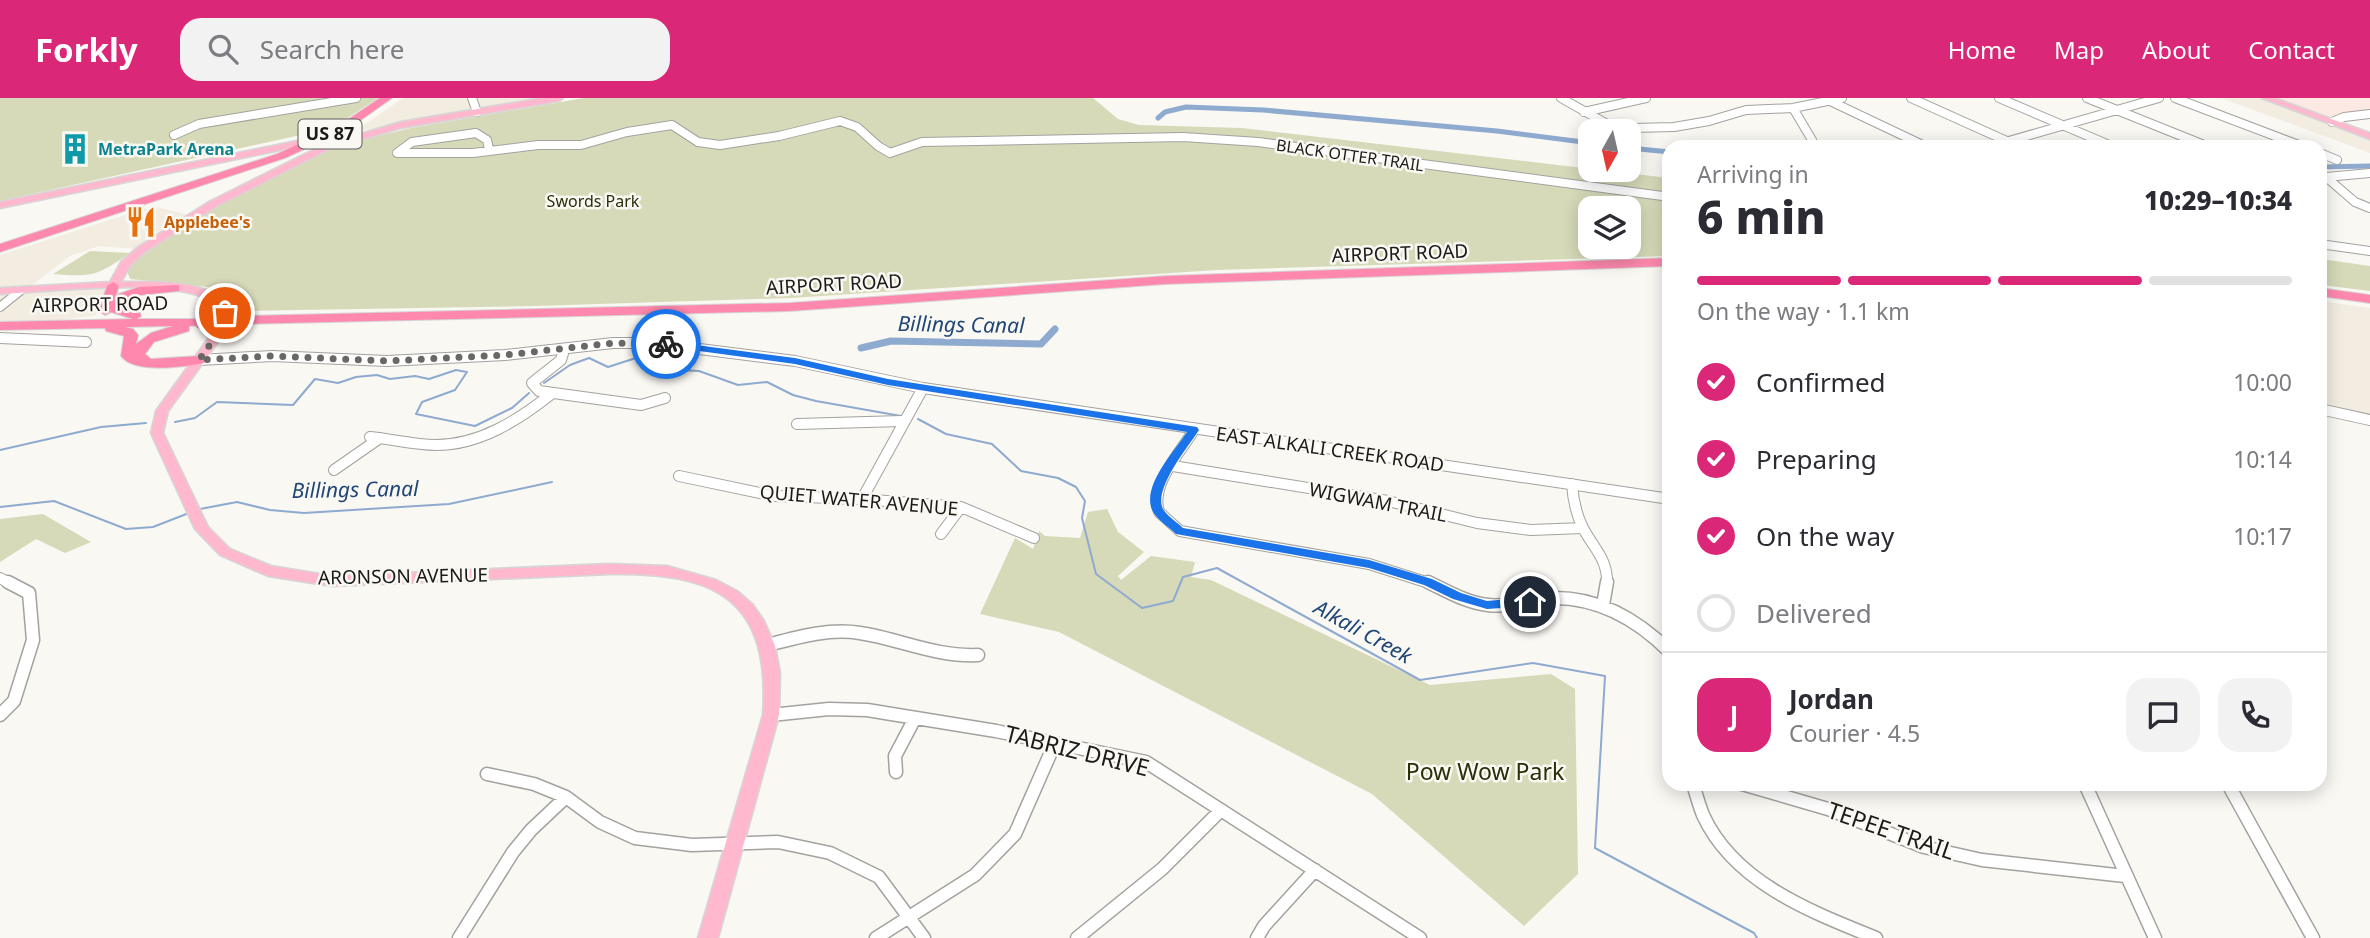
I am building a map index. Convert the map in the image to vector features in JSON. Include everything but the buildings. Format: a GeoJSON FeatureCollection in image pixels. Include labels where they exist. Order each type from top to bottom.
{"type":"FeatureCollection","features":[{"type":"Feature","properties":{"kind":"highway","name":"US 87"},"geometry":{"type":"LineString","coordinates":[[0,247],[267,164],[353,122],[387,98]]}},
{"type":"Feature","properties":{"kind":"highway","name":"US 87"},"geometry":{"type":"LineString","coordinates":[[0,253],[267,164],[336,137],[398,98]]}},
{"type":"Feature","properties":{"kind":"highway"},"geometry":{"type":"LineString","coordinates":[[267,164],[351,138]]}},
{"type":"Feature","properties":{"kind":"highway","name":"AIRPORT ROAD"},"geometry":{"type":"LineString","coordinates":[[0,326],[203,321],[244,317],[790,307],[1166,280],[1662,262]]}},
{"type":"Feature","properties":{"kind":"highway"},"geometry":{"type":"LineString","coordinates":[[42,325],[98,316],[108,306],[115,283]]}},
{"type":"Feature","properties":{"kind":"highway"},"geometry":{"type":"LineString","coordinates":[[175,288],[129,293],[118,299],[117,312],[121,315],[203,321]]}},
{"type":"Feature","properties":{"kind":"highway"},"geometry":{"type":"LineString","coordinates":[[2327,293],[2370,299]]}},
{"type":"Feature","properties":{"kind":"highway"},"geometry":{"type":"LineString","coordinates":[[152,364],[138,355],[145,342],[203,321]]}},
{"type":"Feature","properties":{"kind":"highway"},"geometry":{"type":"LineString","coordinates":[[67,324],[128,331],[131,335],[128,356],[131,360],[152,364],[199,360]]}},
{"type":"Feature","properties":{"kind":"main road"},"geometry":{"type":"LineString","coordinates":[[0,204],[275,148],[559,98]]}},
{"type":"Feature","properties":{"kind":"main road"},"geometry":{"type":"LineString","coordinates":[[2266,98],[2370,136]]}},
{"type":"Feature","properties":{"kind":"main road"},"geometry":{"type":"LineString","coordinates":[[0,204],[185,162],[307,138],[353,122]]}},
{"type":"Feature","properties":{"kind":"main road"},"geometry":{"type":"LineString","coordinates":[[115,283],[125,264],[134,255],[202,211],[294,163],[351,138],[401,125]]}},
{"type":"Feature","properties":{"kind":"main road","name":"ARONSON AVENUE"},"geometry":{"type":"LineString","coordinates":[[0,291],[115,283],[206,293],[223,306],[225,320],[222,328],[167,404],[159,417],[157,433],[193,513],[211,540],[243,562],[268,571],[318,580],[369,581],[617,569],[670,570],[707,582],[736,598],[758,624],[768,645],[773,681],[771,715],[708,938]]}},
{"type":"Feature","properties":{"kind":"street"},"geometry":{"type":"LineString","coordinates":[[174,135],[199,124],[356,98]]}},
{"type":"Feature","properties":{"kind":"street"},"geometry":{"type":"LineString","coordinates":[[472,98],[477,112]]}},
{"type":"Feature","properties":{"kind":"street"},"geometry":{"type":"LineString","coordinates":[[1561,98],[1609,125],[1674,127],[1746,110],[1793,108],[1842,98]]}},
{"type":"Feature","properties":{"kind":"street"},"geometry":{"type":"LineString","coordinates":[[1584,112],[1646,98]]}},
{"type":"Feature","properties":{"kind":"street"},"geometry":{"type":"LineString","coordinates":[[1911,98],[2005,140]]}},
{"type":"Feature","properties":{"kind":"street"},"geometry":{"type":"LineString","coordinates":[[1999,98],[2097,140]]}},
{"type":"Feature","properties":{"kind":"street"},"geometry":{"type":"LineString","coordinates":[[2087,98],[2191,140]]}},
{"type":"Feature","properties":{"kind":"street"},"geometry":{"type":"LineString","coordinates":[[2016,140],[2159,98]]}},
{"type":"Feature","properties":{"kind":"street"},"geometry":{"type":"LineString","coordinates":[[2175,98],[2286,140]]}},
{"type":"Feature","properties":{"kind":"street"},"geometry":{"type":"LineString","coordinates":[[1828,99],[1913,140]]}},
{"type":"Feature","properties":{"kind":"street"},"geometry":{"type":"LineString","coordinates":[[1793,108],[1812,140]]}},
{"type":"Feature","properties":{"kind":"street"},"geometry":{"type":"LineString","coordinates":[[2332,122],[2344,117],[2370,114]]}},
{"type":"Feature","properties":{"kind":"street","name":"BLACK OTTER TRAIL"},"geometry":{"type":"LineString","coordinates":[[489,149],[581,145],[627,132],[672,125],[698,142],[711,145],[784,134],[813,125],[850,122],[868,133],[877,147],[890,153],[922,142],[1183,137],[1258,142],[1662,196]]}},
{"type":"Feature","properties":{"kind":"street"},"geometry":{"type":"LineString","coordinates":[[476,133],[486,140],[489,149],[473,153],[397,153],[412,142],[476,133]]}},
{"type":"Feature","properties":{"kind":"street"},"geometry":{"type":"LineString","coordinates":[[2327,156],[2337,160]]}},
{"type":"Feature","properties":{"kind":"street"},"geometry":{"type":"LineString","coordinates":[[2327,179],[2370,173]]}},
{"type":"Feature","properties":{"kind":"street"},"geometry":{"type":"LineString","coordinates":[[2327,183],[2355,202],[2370,208]]}},
{"type":"Feature","properties":{"kind":"street"},"geometry":{"type":"LineString","coordinates":[[2327,245],[2370,251]]}},
{"type":"Feature","properties":{"kind":"street"},"geometry":{"type":"LineString","coordinates":[[0,307],[20,290]]}},
{"type":"Feature","properties":{"kind":"street"},"geometry":{"type":"LineString","coordinates":[[0,338],[86,342]]}},
{"type":"Feature","properties":{"kind":"street","name":"EAST ALKALI CREEK ROAD"},"geometry":{"type":"LineString","coordinates":[[199,360],[272,356],[387,361],[505,355],[613,343],[665,344],[795,361],[923,388],[1194,430],[1662,498]]}},
{"type":"Feature","properties":{"kind":"street"},"geometry":{"type":"LineString","coordinates":[[564,349],[561,360],[532,383],[539,391],[550,395],[641,405],[665,398]]}},
{"type":"Feature","properties":{"kind":"street"},"geometry":{"type":"LineString","coordinates":[[862,499],[902,421],[923,388]]}},
{"type":"Feature","properties":{"kind":"street"},"geometry":{"type":"LineString","coordinates":[[334,470],[375,437],[438,445],[469,441],[510,422],[550,395]]}},
{"type":"Feature","properties":{"kind":"street"},"geometry":{"type":"LineString","coordinates":[[2327,411],[2370,420]]}},
{"type":"Feature","properties":{"kind":"street"},"geometry":{"type":"LineString","coordinates":[[797,424],[902,421]]}},
{"type":"Feature","properties":{"kind":"street"},"geometry":{"type":"LineString","coordinates":[[1194,430],[1173,466],[1158,485],[1155,498],[1158,512],[1180,531],[1369,564],[1428,582],[1457,596],[1487,605],[1508,605],[1552,598],[1603,605],[1648,630],[1662,644]]}},
{"type":"Feature","properties":{"kind":"street","name":"WIGWAM TRAIL"},"geometry":{"type":"LineString","coordinates":[[1173,466],[1388,501],[1477,523],[1531,530],[1583,528]]}},
{"type":"Feature","properties":{"kind":"street","name":"QUIET WATER AVENUE"},"geometry":{"type":"LineString","coordinates":[[679,476],[774,496],[862,499],[961,507],[1034,538]]}},
{"type":"Feature","properties":{"kind":"street"},"geometry":{"type":"LineString","coordinates":[[1572,484],[1574,505],[1583,528],[1608,568],[1603,605]]}},
{"type":"Feature","properties":{"kind":"street"},"geometry":{"type":"LineString","coordinates":[[941,534],[961,507]]}},
{"type":"Feature","properties":{"kind":"street"},"geometry":{"type":"LineString","coordinates":[[0,578],[29,593],[33,640],[14,701],[0,715]]}},
{"type":"Feature","properties":{"kind":"street"},"geometry":{"type":"LineString","coordinates":[[768,645],[808,635],[845,632],[875,636],[961,657],[978,655]]}},
{"type":"Feature","properties":{"kind":"street","name":"TABRIZ DRIVE"},"geometry":{"type":"LineString","coordinates":[[771,715],[829,709],[867,710],[1146,762],[1420,938]]}},
{"type":"Feature","properties":{"kind":"street"},"geometry":{"type":"LineString","coordinates":[[896,772],[895,756],[915,718]]}},
{"type":"Feature","properties":{"kind":"street"},"geometry":{"type":"LineString","coordinates":[[876,938],[975,875],[1015,834],[1055,743]]}},
{"type":"Feature","properties":{"kind":"street"},"geometry":{"type":"LineString","coordinates":[[487,774],[534,784],[566,797],[600,822],[635,838],[669,844],[778,842],[830,853],[879,877],[924,938]]}},
{"type":"Feature","properties":{"kind":"street"},"geometry":{"type":"LineString","coordinates":[[1694,791],[1697,807],[1727,854],[1776,894],[1876,938]]}},
{"type":"Feature","properties":{"kind":"street","name":"TEPEE TRAIL"},"geometry":{"type":"LineString","coordinates":[[1767,791],[1828,808],[1924,847],[1982,860],[2125,876]]}},
{"type":"Feature","properties":{"kind":"street"},"geometry":{"type":"LineString","coordinates":[[2088,791],[2155,938]]}},
{"type":"Feature","properties":{"kind":"street"},"geometry":{"type":"LineString","coordinates":[[2232,791],[2313,938]]}},
{"type":"Feature","properties":{"kind":"street"},"geometry":{"type":"LineString","coordinates":[[459,938],[513,852],[531,830],[566,797]]}},
{"type":"Feature","properties":{"kind":"street"},"geometry":{"type":"LineString","coordinates":[[1077,938],[1162,869],[1222,810]]}},
{"type":"Feature","properties":{"kind":"street"},"geometry":{"type":"LineString","coordinates":[[1257,938],[1264,926],[1315,870]]}},
{"type":"Feature","properties":{"kind":"shaded area"},"geometry":{"type":"Polygon","coordinates":[[[403,98],[543,98],[354,132],[403,98]]]}},
{"type":"Feature","properties":{"kind":"shaded area"},"geometry":{"type":"Polygon","coordinates":[[[2221,98],[2266,98],[2370,136],[2370,153],[2221,98]]]}},
{"type":"Feature","properties":{"kind":"shaded area"},"geometry":{"type":"Polygon","coordinates":[[[2273,98],[2370,98],[2370,112],[2327,118],[2273,98]]]}},
{"type":"Feature","properties":{"kind":"shaded area"},"geometry":{"type":"Polygon","coordinates":[[[153,206],[189,215],[138,249],[99,246],[70,256],[23,292],[107,288],[101,313],[53,321],[0,323],[0,255],[153,206]]]}},
{"type":"Feature","properties":{"kind":"shaded area"},"geometry":{"type":"Polygon","coordinates":[[[2327,302],[2370,308],[2370,414],[2327,404],[2327,302]]]}},
{"type":"Feature","properties":{"kind":"green space"},"geometry":{"type":"Polygon","coordinates":[[[0,98],[378,98],[343,121],[305,134],[0,201],[0,98]]]}},
{"type":"Feature","properties":{"kind":"green space","name":"Swords Park"},"geometry":{"type":"Polygon","coordinates":[[[584,98],[1093,98],[1118,119],[1139,125],[1242,128],[1578,167],[1578,182],[1642,182],[1642,175],[1662,177],[1662,256],[1641,257],[1641,196],[1578,196],[1578,259],[1217,270],[791,298],[536,306],[238,311],[208,287],[130,279],[126,268],[188,222],[333,147],[411,128],[584,98]]]}},
{"type":"Feature","properties":{"kind":"green space"},"geometry":{"type":"Polygon","coordinates":[[[90,251],[130,253],[102,271],[86,275],[53,274],[90,251]]]}},
{"type":"Feature","properties":{"kind":"green space"},"geometry":{"type":"Polygon","coordinates":[[[2327,260],[2370,266],[2370,291],[2327,286],[2327,260]]]}},
{"type":"Feature","properties":{"kind":"green space","name":"Pow Wow Park"},"geometry":{"type":"Polygon","coordinates":[[[1107,509],[1118,532],[1144,552],[1118,576],[1121,580],[1151,556],[1195,562],[1191,577],[1211,580],[1430,685],[1551,674],[1575,689],[1578,874],[1524,926],[1372,794],[1059,632],[980,614],[1015,538],[1033,549],[1039,531],[1045,536],[1080,538],[1088,512],[1107,509]]]}},
{"type":"Feature","properties":{"kind":"green space"},"geometry":{"type":"Polygon","coordinates":[[[43,514],[91,542],[65,553],[36,539],[0,562],[0,519],[43,514]]]}},
{"type":"Feature","properties":{"kind":"waterway","name":"Billings Canal"},"geometry":{"type":"LineString","coordinates":[[1158,118],[1165,112],[1186,107],[1263,110],[1497,131],[1578,141]]}},
{"type":"Feature","properties":{"kind":"waterway","name":"Billings Canal"},"geometry":{"type":"LineString","coordinates":[[1642,149],[1662,151]]}},
{"type":"Feature","properties":{"kind":"waterway","name":"Billings Canal"},"geometry":{"type":"LineString","coordinates":[[2327,167],[2370,166]]}},
{"type":"Feature","properties":{"kind":"waterway","name":"Billings Canal"},"geometry":{"type":"LineString","coordinates":[[861,348],[891,341],[1041,344],[1055,329]]}},
{"type":"Feature","properties":{"kind":"waterway","name":"Alkali Creek"},"geometry":{"type":"LineString","coordinates":[[544,383],[570,365],[589,358],[608,367],[639,357],[654,364],[673,363],[678,370],[699,371],[738,385],[767,382],[793,395],[816,401],[901,416]]}},
{"type":"Feature","properties":{"kind":"waterway","name":"Alkali Creek"},"geometry":{"type":"LineString","coordinates":[[175,422],[195,418],[217,402],[293,405],[315,379],[338,383],[356,377],[377,375],[390,379],[415,376],[429,379],[456,370],[467,372],[455,390],[422,402],[416,414],[475,426],[512,408],[529,393]]}},
{"type":"Feature","properties":{"kind":"waterway","name":"Alkali Creek"},"geometry":{"type":"LineString","coordinates":[[918,419],[946,434],[992,444],[1021,471],[1058,478],[1076,487],[1085,501],[1082,518],[1096,574],[1142,608],[1173,601],[1183,577],[1217,568],[1420,680],[1533,663],[1605,676],[1595,848],[1754,933],[1757,938]]}},
{"type":"Feature","properties":{"kind":"waterway","name":"Alkali Creek"},"geometry":{"type":"LineString","coordinates":[[0,450],[101,427],[146,423]]}},
{"type":"Feature","properties":{"kind":"waterway","name":"Billings Canal"},"geometry":{"type":"LineString","coordinates":[[200,509],[237,502],[270,510],[304,513],[449,504],[552,482]]}},
{"type":"Feature","properties":{"kind":"waterway","name":"Billings Canal"},"geometry":{"type":"LineString","coordinates":[[0,507],[54,501],[126,529],[153,527],[189,513]]}},
{"type":"Feature","properties":{"kind":"way so far"},"geometry":{"type":"LineString","coordinates":[[225,313],[222,328],[199,360],[272,356],[387,361],[505,355],[613,343],[666,344]]}},
{"type":"Feature","properties":{"kind":"place","name":"MetraPark Arena"},"geometry":{"type":"Point","coordinates":[75,149]}},
{"type":"Feature","properties":{"kind":"place","name":"Applebee's"},"geometry":{"type":"Point","coordinates":[141,222]}},
{"type":"Feature","properties":{"kind":"route"},"geometry":{"type":"LineString","coordinates":[[666,344],[795,361],[888,382],[1194,430],[1173,466],[1158,485],[1155,498],[1158,512],[1180,531],[1369,564],[1428,582],[1457,596],[1487,605],[1530,602]]}}]}
